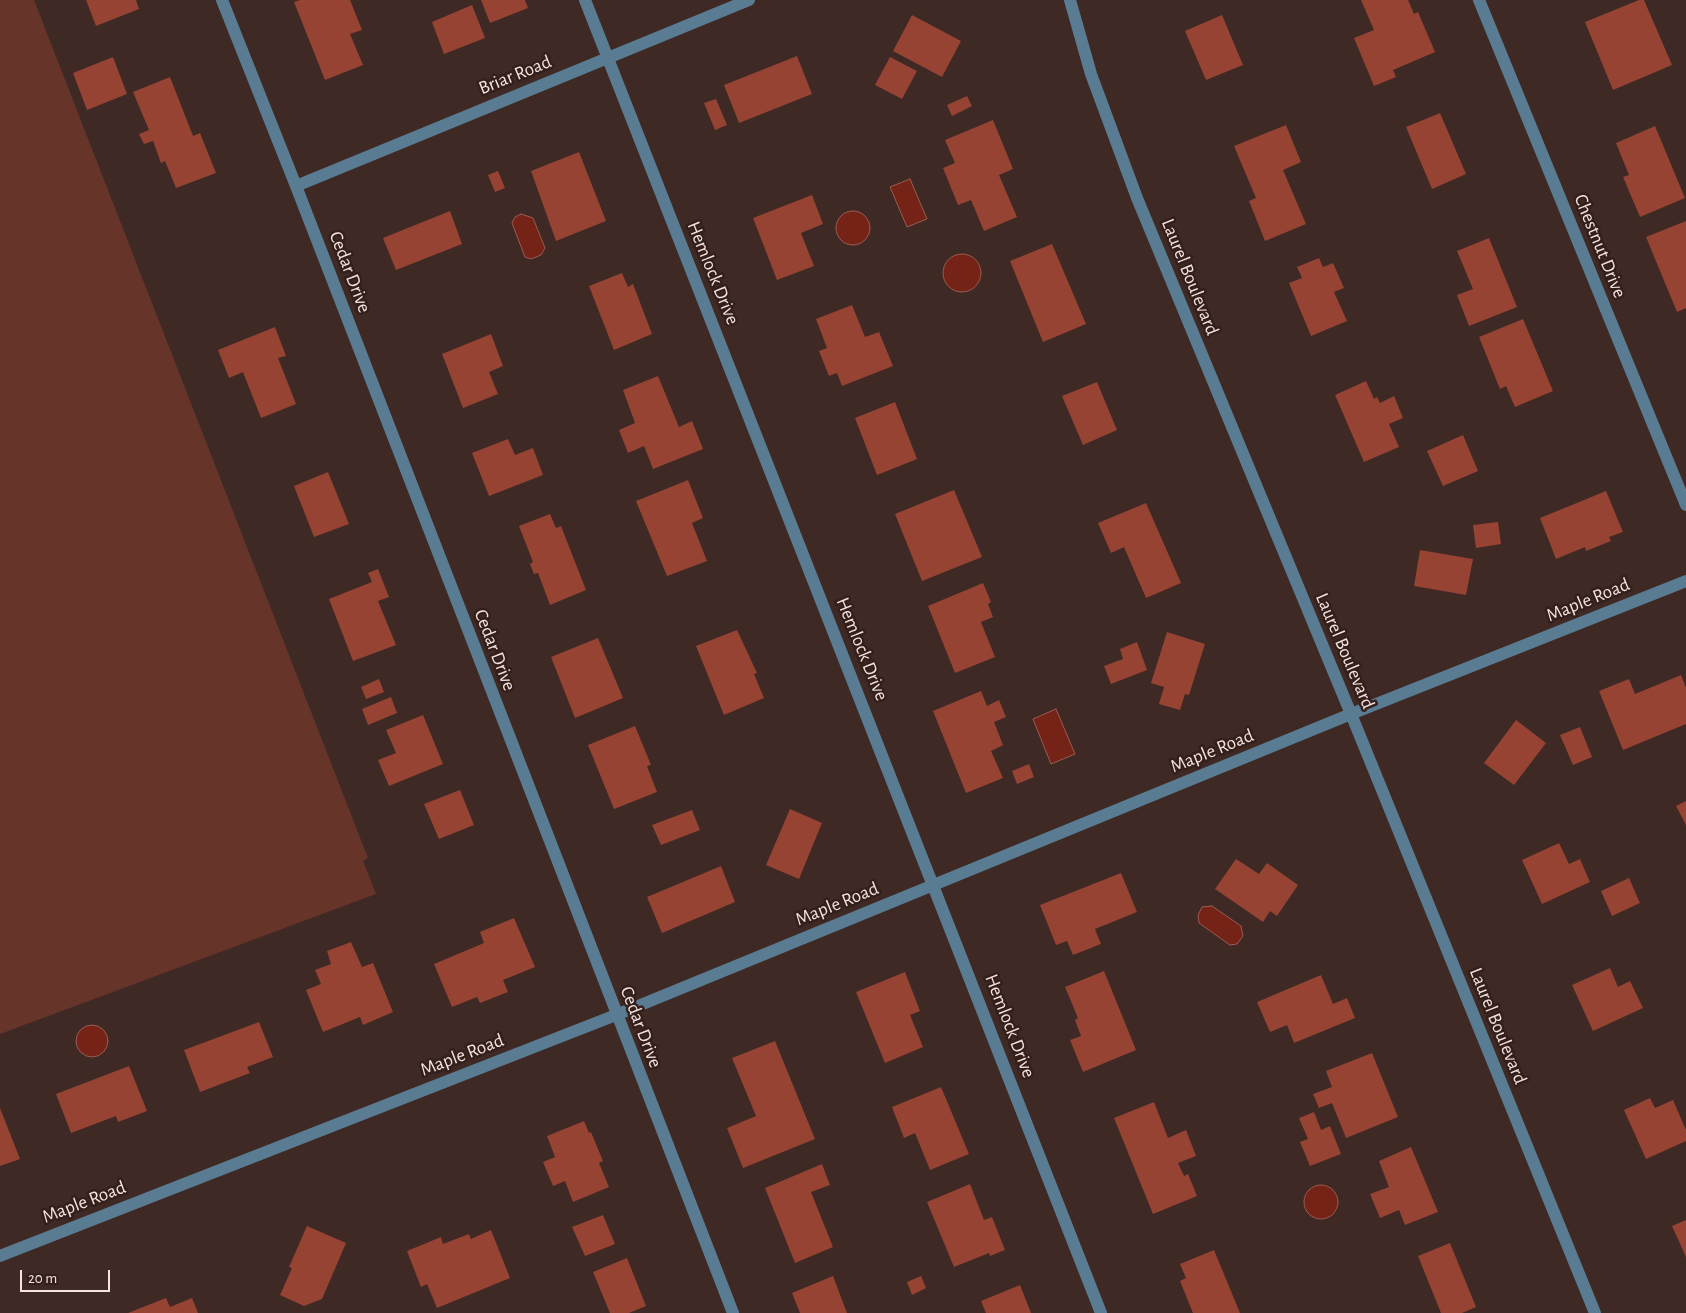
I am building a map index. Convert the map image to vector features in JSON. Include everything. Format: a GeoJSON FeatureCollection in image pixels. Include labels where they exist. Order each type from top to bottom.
{"type":"FeatureCollection","features":[{"type":"Feature","properties":{"kind":"street","name":"Cedar Drive"},"geometry":{"type":"LineString","coordinates":[[222,0],[296,186],[733,1313]]}},
{"type":"Feature","properties":{"kind":"street","name":"Hemlock Drive"},"geometry":{"type":"LineString","coordinates":[[586,0],[1102,1313]]}},
{"type":"Feature","properties":{"kind":"street","name":"Briar Road"},"geometry":{"type":"LineString","coordinates":[[296,186],[749,0]]}},
{"type":"Feature","properties":{"kind":"street","name":"Laurel Boulevard"},"geometry":{"type":"LineString","coordinates":[[1070,0],[1091,74],[1137,198],[1351,714],[1595,1313]]}},
{"type":"Feature","properties":{"kind":"street","name":"Chestnut Drive"},"geometry":{"type":"LineString","coordinates":[[1479,0],[1686,505]]}},
{"type":"Feature","properties":{"kind":"street","name":"Maple Road"},"geometry":{"type":"LineString","coordinates":[[0,1256],[616,1014],[1351,714],[1686,581]]}},
{"type":"Feature","properties":{"kind":"shaded area"},"geometry":{"type":"Polygon","coordinates":[[[0,0],[34,0],[368,858],[363,861],[376,894],[0,1034],[0,0]]]}},
{"type":"Feature","properties":{"kind":"shaded area"},"geometry":{"type":"Polygon","coordinates":[[[910,179],[927,219],[907,227],[890,187],[910,179]]]}},
{"type":"Feature","properties":{"kind":"shaded area"},"geometry":{"type":"Polygon","coordinates":[[[853,211],[860,212],[865,216],[869,221],[869,235],[865,240],[860,244],[853,245],[846,244],[841,240],[837,235],[836,228],[837,221],[841,216],[846,212],[853,211]]]}},
{"type":"Feature","properties":{"kind":"shaded area"},"geometry":{"type":"Polygon","coordinates":[[[521,214],[533,218],[545,248],[541,255],[531,259],[525,257],[512,223],[515,217],[521,214]]]}},
{"type":"Feature","properties":{"kind":"shaded area"},"geometry":{"type":"Polygon","coordinates":[[[962,254],[975,260],[981,273],[975,286],[962,292],[949,286],[943,273],[949,260],[962,254]]]}},
{"type":"Feature","properties":{"kind":"shaded area"},"geometry":{"type":"Polygon","coordinates":[[[1056,709],[1075,754],[1051,764],[1033,719],[1056,709]]]}},
{"type":"Feature","properties":{"kind":"shaded area"},"geometry":{"type":"Polygon","coordinates":[[[1212,906],[1241,926],[1243,936],[1237,944],[1230,945],[1199,923],[1198,915],[1202,907],[1212,906]]]}},
{"type":"Feature","properties":{"kind":"shaded area"},"geometry":{"type":"Polygon","coordinates":[[[92,1025],[104,1029],[108,1041],[104,1053],[92,1057],[80,1053],[76,1041],[80,1029],[92,1025]]]}},
{"type":"Feature","properties":{"kind":"shaded area"},"geometry":{"type":"Polygon","coordinates":[[[1321,1185],[1333,1190],[1338,1202],[1333,1214],[1321,1219],[1309,1214],[1304,1202],[1309,1190],[1321,1185]]]}},
{"type":"Feature","properties":{"kind":"building"},"geometry":{"type":"Polygon","coordinates":[[[86,0],[136,0],[139,9],[96,26],[86,0]]]}},
{"type":"Feature","properties":{"kind":"building"},"geometry":{"type":"Polygon","coordinates":[[[300,0],[350,0],[362,30],[350,34],[363,65],[325,80],[294,2],[300,0]]]}},
{"type":"Feature","properties":{"kind":"building"},"geometry":{"type":"Polygon","coordinates":[[[481,0],[525,0],[528,8],[490,23],[481,0]]]}},
{"type":"Feature","properties":{"kind":"building"},"geometry":{"type":"Polygon","coordinates":[[[1361,0],[1408,0],[1414,14],[1418,12],[1435,52],[1393,70],[1396,77],[1374,86],[1354,38],[1374,30],[1361,0]]]}},
{"type":"Feature","properties":{"kind":"building"},"geometry":{"type":"Polygon","coordinates":[[[1639,0],[1644,0],[1672,65],[1613,90],[1585,22],[1639,0]]]}},
{"type":"Feature","properties":{"kind":"building"},"geometry":{"type":"Polygon","coordinates":[[[472,5],[485,38],[444,54],[432,22],[472,5]]]}},
{"type":"Feature","properties":{"kind":"building"},"geometry":{"type":"Polygon","coordinates":[[[912,15],[961,41],[942,77],[893,51],[912,15]]]}},
{"type":"Feature","properties":{"kind":"building"},"geometry":{"type":"Polygon","coordinates":[[[1222,15],[1243,65],[1206,80],[1185,31],[1222,15]]]}},
{"type":"Feature","properties":{"kind":"building"},"geometry":{"type":"Polygon","coordinates":[[[797,56],[812,94],[739,123],[724,85],[797,56]]]}},
{"type":"Feature","properties":{"kind":"building"},"geometry":{"type":"Polygon","coordinates":[[[113,57],[127,94],[87,110],[73,73],[113,57]]]}},
{"type":"Feature","properties":{"kind":"building"},"geometry":{"type":"Polygon","coordinates":[[[890,57],[917,71],[902,99],[875,85],[890,57]]]}},
{"type":"Feature","properties":{"kind":"building"},"geometry":{"type":"Polygon","coordinates":[[[170,77],[193,136],[200,133],[216,173],[176,188],[165,161],[161,163],[153,141],[144,144],[139,134],[149,130],[133,92],[170,77]]]}},
{"type":"Feature","properties":{"kind":"building"},"geometry":{"type":"Polygon","coordinates":[[[967,96],[972,106],[952,116],[947,105],[967,96]]]}},
{"type":"Feature","properties":{"kind":"building"},"geometry":{"type":"Polygon","coordinates":[[[716,99],[727,125],[715,130],[704,103],[716,99]]]}},
{"type":"Feature","properties":{"kind":"building"},"geometry":{"type":"Polygon","coordinates":[[[1440,113],[1466,174],[1432,189],[1406,127],[1440,113]]]}},
{"type":"Feature","properties":{"kind":"building"},"geometry":{"type":"Polygon","coordinates":[[[993,120],[1013,169],[999,175],[1017,217],[984,231],[971,200],[958,205],[943,168],[955,163],[945,140],[993,120]]]}},
{"type":"Feature","properties":{"kind":"building"},"geometry":{"type":"Polygon","coordinates":[[[1286,125],[1301,162],[1283,170],[1306,224],[1265,241],[1249,201],[1256,198],[1234,146],[1286,125]]]}},
{"type":"Feature","properties":{"kind":"building"},"geometry":{"type":"Polygon","coordinates":[[[1655,126],[1685,198],[1640,217],[1623,177],[1629,175],[1616,143],[1655,126]]]}},
{"type":"Feature","properties":{"kind":"building"},"geometry":{"type":"Polygon","coordinates":[[[579,152],[606,221],[556,241],[531,171],[579,152]]]}},
{"type":"Feature","properties":{"kind":"building"},"geometry":{"type":"Polygon","coordinates":[[[498,171],[505,188],[495,192],[488,175],[498,171]]]}},
{"type":"Feature","properties":{"kind":"building"},"geometry":{"type":"Polygon","coordinates":[[[812,195],[823,224],[801,233],[814,266],[777,280],[753,218],[812,195]]]}},
{"type":"Feature","properties":{"kind":"building"},"geometry":{"type":"Polygon","coordinates":[[[450,211],[462,244],[396,270],[383,238],[450,211]]]}},
{"type":"Feature","properties":{"kind":"building"},"geometry":{"type":"Polygon","coordinates":[[[1686,221],[1686,308],[1677,312],[1646,237],[1686,221]]]}},
{"type":"Feature","properties":{"kind":"building"},"geometry":{"type":"Polygon","coordinates":[[[1489,238],[1517,307],[1469,326],[1457,295],[1473,289],[1457,251],[1489,238]]]}},
{"type":"Feature","properties":{"kind":"building"},"geometry":{"type":"Polygon","coordinates":[[[1052,244],[1086,324],[1043,342],[1010,261],[1052,244]]]}},
{"type":"Feature","properties":{"kind":"building"},"geometry":{"type":"Polygon","coordinates":[[[1319,258],[1323,267],[1333,263],[1344,288],[1334,292],[1347,321],[1311,336],[1289,283],[1302,278],[1297,267],[1319,258]]]}},
{"type":"Feature","properties":{"kind":"building"},"geometry":{"type":"Polygon","coordinates":[[[622,273],[628,287],[633,284],[652,334],[614,350],[589,286],[622,273]]]}},
{"type":"Feature","properties":{"kind":"building"},"geometry":{"type":"Polygon","coordinates":[[[852,305],[865,337],[879,332],[893,366],[842,386],[837,373],[829,376],[819,351],[827,348],[816,319],[852,305]]]}},
{"type":"Feature","properties":{"kind":"building"},"geometry":{"type":"Polygon","coordinates":[[[1523,319],[1553,391],[1515,407],[1506,386],[1500,389],[1479,337],[1523,319]]]}},
{"type":"Feature","properties":{"kind":"building"},"geometry":{"type":"Polygon","coordinates":[[[275,327],[286,356],[278,358],[296,404],[261,418],[243,372],[229,378],[218,350],[275,327]]]}},
{"type":"Feature","properties":{"kind":"building"},"geometry":{"type":"Polygon","coordinates":[[[491,334],[503,366],[489,372],[498,394],[463,408],[442,354],[491,334]]]}},
{"type":"Feature","properties":{"kind":"building"},"geometry":{"type":"Polygon","coordinates":[[[658,376],[679,427],[692,421],[703,449],[653,469],[644,446],[628,453],[619,430],[635,423],[623,390],[658,376]]]}},
{"type":"Feature","properties":{"kind":"building"},"geometry":{"type":"Polygon","coordinates":[[[1366,381],[1374,399],[1377,397],[1380,403],[1394,396],[1403,418],[1389,424],[1399,447],[1364,462],[1335,395],[1366,381]]]}},
{"type":"Feature","properties":{"kind":"building"},"geometry":{"type":"Polygon","coordinates":[[[1097,382],[1117,430],[1083,445],[1062,396],[1097,382]]]}},
{"type":"Feature","properties":{"kind":"building"},"geometry":{"type":"Polygon","coordinates":[[[895,402],[917,459],[877,475],[855,418],[895,402]]]}},
{"type":"Feature","properties":{"kind":"building"},"geometry":{"type":"Polygon","coordinates":[[[1463,435],[1478,471],[1443,486],[1427,451],[1463,435]]]}},
{"type":"Feature","properties":{"kind":"building"},"geometry":{"type":"Polygon","coordinates":[[[508,439],[515,455],[533,448],[543,475],[489,496],[472,453],[508,439]]]}},
{"type":"Feature","properties":{"kind":"building"},"geometry":{"type":"Polygon","coordinates":[[[328,472],[349,524],[314,537],[294,486],[328,472]]]}},
{"type":"Feature","properties":{"kind":"building"},"geometry":{"type":"Polygon","coordinates":[[[688,480],[703,518],[692,523],[707,561],[667,576],[636,501],[688,480]]]}},
{"type":"Feature","properties":{"kind":"building"},"geometry":{"type":"Polygon","coordinates":[[[954,490],[982,557],[922,581],[895,514],[954,490]]]}},
{"type":"Feature","properties":{"kind":"building"},"geometry":{"type":"Polygon","coordinates":[[[1606,491],[1623,532],[1609,537],[1611,541],[1586,551],[1585,547],[1556,559],[1540,518],[1606,491]]]}},
{"type":"Feature","properties":{"kind":"building"},"geometry":{"type":"Polygon","coordinates":[[[1146,503],[1181,583],[1146,598],[1124,547],[1111,553],[1098,523],[1146,503]]]}},
{"type":"Feature","properties":{"kind":"building"},"geometry":{"type":"Polygon","coordinates":[[[550,514],[556,528],[561,526],[586,590],[550,605],[538,573],[534,574],[530,564],[533,562],[519,526],[550,514]]]}},
{"type":"Feature","properties":{"kind":"building"},"geometry":{"type":"Polygon","coordinates":[[[1498,522],[1501,544],[1476,548],[1473,525],[1498,522]]]}},
{"type":"Feature","properties":{"kind":"building"},"geometry":{"type":"Polygon","coordinates":[[[1420,550],[1473,559],[1466,595],[1414,586],[1420,550]]]}},
{"type":"Feature","properties":{"kind":"building"},"geometry":{"type":"Polygon","coordinates":[[[378,569],[389,597],[378,601],[396,645],[353,661],[329,599],[372,582],[368,573],[378,569]]]}},
{"type":"Feature","properties":{"kind":"building"},"geometry":{"type":"Polygon","coordinates":[[[983,583],[991,602],[988,604],[993,617],[981,622],[995,657],[955,673],[928,606],[983,583]]]}},
{"type":"Feature","properties":{"kind":"building"},"geometry":{"type":"Polygon","coordinates":[[[737,630],[757,673],[754,674],[764,698],[724,715],[696,646],[737,630]]]}},
{"type":"Feature","properties":{"kind":"building"},"geometry":{"type":"Polygon","coordinates":[[[1167,632],[1205,644],[1189,695],[1185,694],[1180,710],[1159,704],[1164,687],[1151,683],[1167,632]]]}},
{"type":"Feature","properties":{"kind":"building"},"geometry":{"type":"Polygon","coordinates":[[[598,638],[623,698],[575,718],[551,657],[598,638]]]}},
{"type":"Feature","properties":{"kind":"building"},"geometry":{"type":"Polygon","coordinates":[[[1137,642],[1147,670],[1111,684],[1104,666],[1123,659],[1120,649],[1137,642]]]}},
{"type":"Feature","properties":{"kind":"building"},"geometry":{"type":"Polygon","coordinates":[[[1681,675],[1686,688],[1686,724],[1623,750],[1599,691],[1629,679],[1635,694],[1681,675]]]}},
{"type":"Feature","properties":{"kind":"building"},"geometry":{"type":"Polygon","coordinates":[[[379,679],[384,692],[366,699],[361,687],[379,679]]]}},
{"type":"Feature","properties":{"kind":"building"},"geometry":{"type":"Polygon","coordinates":[[[981,691],[987,706],[999,700],[1006,717],[994,722],[1003,745],[991,751],[1003,778],[966,793],[933,711],[981,691]]]}},
{"type":"Feature","properties":{"kind":"building"},"geometry":{"type":"Polygon","coordinates":[[[391,697],[397,713],[368,725],[362,709],[391,697]]]}},
{"type":"Feature","properties":{"kind":"building"},"geometry":{"type":"Polygon","coordinates":[[[423,715],[443,764],[389,786],[378,760],[396,753],[386,730],[423,715]]]}},
{"type":"Feature","properties":{"kind":"building"},"geometry":{"type":"Polygon","coordinates":[[[1516,720],[1546,743],[1514,785],[1484,763],[1516,720]]]}},
{"type":"Feature","properties":{"kind":"building"},"geometry":{"type":"Polygon","coordinates":[[[635,726],[651,765],[647,766],[657,792],[614,809],[588,745],[635,726]]]}},
{"type":"Feature","properties":{"kind":"building"},"geometry":{"type":"Polygon","coordinates":[[[1580,727],[1592,757],[1573,765],[1560,735],[1580,727]]]}},
{"type":"Feature","properties":{"kind":"building"},"geometry":{"type":"Polygon","coordinates":[[[1029,764],[1034,777],[1017,784],[1012,771],[1029,764]]]}},
{"type":"Feature","properties":{"kind":"building"},"geometry":{"type":"Polygon","coordinates":[[[460,790],[474,825],[439,839],[424,804],[460,790]]]}},
{"type":"Feature","properties":{"kind":"building"},"geometry":{"type":"Polygon","coordinates":[[[1686,801],[1686,825],[1676,806],[1686,801]]]}},
{"type":"Feature","properties":{"kind":"building"},"geometry":{"type":"Polygon","coordinates":[[[790,809],[822,823],[799,879],[766,865],[790,809]]]}},
{"type":"Feature","properties":{"kind":"building"},"geometry":{"type":"Polygon","coordinates":[[[692,810],[700,830],[661,845],[652,825],[692,810]]]}},
{"type":"Feature","properties":{"kind":"building"},"geometry":{"type":"Polygon","coordinates":[[[1559,843],[1569,864],[1580,859],[1590,882],[1542,904],[1522,860],[1559,843]]]}},
{"type":"Feature","properties":{"kind":"building"},"geometry":{"type":"Polygon","coordinates":[[[1236,859],[1259,874],[1267,863],[1298,885],[1277,916],[1270,911],[1263,922],[1215,889],[1236,859]]]}},
{"type":"Feature","properties":{"kind":"building"},"geometry":{"type":"Polygon","coordinates":[[[721,866],[735,902],[662,933],[647,897],[721,866]]]}},
{"type":"Feature","properties":{"kind":"building"},"geometry":{"type":"Polygon","coordinates":[[[1121,873],[1137,912],[1095,929],[1101,944],[1073,955],[1067,941],[1056,945],[1040,905],[1121,873]]]}},
{"type":"Feature","properties":{"kind":"building"},"geometry":{"type":"Polygon","coordinates":[[[1629,878],[1640,903],[1612,916],[1601,891],[1629,878]]]}},
{"type":"Feature","properties":{"kind":"building"},"geometry":{"type":"Polygon","coordinates":[[[514,918],[535,967],[503,980],[508,992],[480,1003],[477,997],[452,1007],[434,964],[484,943],[480,932],[514,918]]]}},
{"type":"Feature","properties":{"kind":"building"},"geometry":{"type":"Polygon","coordinates":[[[351,942],[362,967],[373,963],[393,1012],[363,1025],[360,1017],[323,1032],[306,990],[321,984],[315,970],[331,964],[327,951],[351,942]]]}},
{"type":"Feature","properties":{"kind":"building"},"geometry":{"type":"Polygon","coordinates":[[[1610,968],[1618,987],[1630,981],[1643,1008],[1593,1031],[1572,985],[1610,968]]]}},
{"type":"Feature","properties":{"kind":"building"},"geometry":{"type":"Polygon","coordinates":[[[1104,971],[1136,1050],[1083,1072],[1070,1040],[1081,1036],[1075,1020],[1078,1018],[1065,987],[1104,971]]]}},
{"type":"Feature","properties":{"kind":"building"},"geometry":{"type":"Polygon","coordinates":[[[905,972],[920,1011],[910,1015],[923,1047],[885,1063],[856,992],[905,972]]]}},
{"type":"Feature","properties":{"kind":"building"},"geometry":{"type":"Polygon","coordinates":[[[1321,975],[1333,1004],[1347,998],[1355,1018],[1294,1043],[1287,1025],[1270,1032],[1257,1002],[1321,975]]]}},
{"type":"Feature","properties":{"kind":"building"},"geometry":{"type":"Polygon","coordinates":[[[259,1022],[273,1057],[247,1067],[250,1073],[200,1092],[184,1050],[259,1022]]]}},
{"type":"Feature","properties":{"kind":"building"},"geometry":{"type":"Polygon","coordinates":[[[775,1041],[815,1139],[743,1168],[727,1128],[756,1116],[732,1058],[775,1041]]]}},
{"type":"Feature","properties":{"kind":"building"},"geometry":{"type":"Polygon","coordinates":[[[1372,1053],[1398,1117],[1346,1138],[1332,1103],[1319,1108],[1313,1094],[1332,1087],[1326,1071],[1372,1053]]]}},
{"type":"Feature","properties":{"kind":"building"},"geometry":{"type":"Polygon","coordinates":[[[129,1066],[147,1111],[118,1122],[116,1116],[71,1133],[56,1094],[129,1066]]]}},
{"type":"Feature","properties":{"kind":"building"},"geometry":{"type":"Polygon","coordinates":[[[941,1087],[969,1154],[930,1170],[915,1133],[904,1138],[892,1107],[941,1087]]]}},
{"type":"Feature","properties":{"kind":"building"},"geometry":{"type":"Polygon","coordinates":[[[1650,1098],[1655,1108],[1673,1100],[1686,1130],[1686,1141],[1646,1159],[1624,1110],[1650,1098]]]}},
{"type":"Feature","properties":{"kind":"building"},"geometry":{"type":"Polygon","coordinates":[[[1154,1102],[1168,1138],[1186,1130],[1196,1156],[1178,1163],[1184,1176],[1188,1174],[1197,1196],[1153,1214],[1114,1118],[1154,1102]]]}},
{"type":"Feature","properties":{"kind":"building"},"geometry":{"type":"Polygon","coordinates":[[[0,1108],[20,1159],[0,1166],[0,1108]]]}},
{"type":"Feature","properties":{"kind":"building"},"geometry":{"type":"Polygon","coordinates":[[[1314,1112],[1321,1130],[1330,1126],[1341,1154],[1310,1166],[1300,1142],[1308,1139],[1299,1118],[1314,1112]]]}},
{"type":"Feature","properties":{"kind":"building"},"geometry":{"type":"Polygon","coordinates":[[[584,1121],[589,1133],[591,1132],[603,1161],[599,1163],[609,1187],[573,1202],[565,1181],[553,1186],[543,1162],[555,1157],[547,1136],[584,1121]]]}},
{"type":"Feature","properties":{"kind":"building"},"geometry":{"type":"Polygon","coordinates":[[[1411,1147],[1438,1212],[1405,1225],[1399,1210],[1380,1218],[1370,1194],[1389,1187],[1379,1161],[1411,1147]]]}},
{"type":"Feature","properties":{"kind":"building"},"geometry":{"type":"Polygon","coordinates":[[[822,1164],[830,1185],[811,1192],[833,1247],[795,1263],[765,1188],[822,1164]]]}},
{"type":"Feature","properties":{"kind":"building"},"geometry":{"type":"Polygon","coordinates":[[[970,1184],[984,1220],[992,1217],[1005,1250],[990,1256],[989,1253],[954,1267],[927,1202],[970,1184]]]}},
{"type":"Feature","properties":{"kind":"building"},"geometry":{"type":"Polygon","coordinates":[[[603,1215],[615,1244],[585,1256],[572,1227],[603,1215]]]}},
{"type":"Feature","properties":{"kind":"building"},"geometry":{"type":"Polygon","coordinates":[[[1686,1220],[1686,1257],[1672,1226],[1686,1220]]]}},
{"type":"Feature","properties":{"kind":"building"},"geometry":{"type":"Polygon","coordinates":[[[307,1226],[346,1243],[322,1299],[304,1306],[280,1295],[292,1268],[289,1267],[307,1226]]]}},
{"type":"Feature","properties":{"kind":"building"},"geometry":{"type":"Polygon","coordinates":[[[491,1230],[510,1278],[437,1308],[427,1284],[421,1287],[407,1251],[441,1237],[443,1244],[469,1234],[471,1239],[491,1230]]]}},
{"type":"Feature","properties":{"kind":"building"},"geometry":{"type":"Polygon","coordinates":[[[1450,1243],[1476,1307],[1462,1313],[1441,1313],[1418,1256],[1450,1243]]]}},
{"type":"Feature","properties":{"kind":"building"},"geometry":{"type":"Polygon","coordinates":[[[1214,1250],[1240,1313],[1193,1313],[1180,1281],[1186,1278],[1180,1264],[1214,1250]]]}},
{"type":"Feature","properties":{"kind":"building"},"geometry":{"type":"Polygon","coordinates":[[[627,1258],[646,1306],[629,1313],[610,1313],[593,1272],[627,1258]]]}},
{"type":"Feature","properties":{"kind":"building"},"geometry":{"type":"Polygon","coordinates":[[[833,1276],[847,1313],[800,1313],[792,1293],[833,1276]]]}},
{"type":"Feature","properties":{"kind":"building"},"geometry":{"type":"Polygon","coordinates":[[[921,1276],[926,1288],[912,1295],[907,1282],[921,1276]]]}},
{"type":"Feature","properties":{"kind":"building"},"geometry":{"type":"Polygon","coordinates":[[[1020,1285],[1031,1313],[986,1313],[981,1301],[1020,1285]]]}},
{"type":"Feature","properties":{"kind":"building"},"geometry":{"type":"Polygon","coordinates":[[[166,1298],[170,1307],[192,1298],[198,1313],[128,1313],[166,1298]]]}}]}
